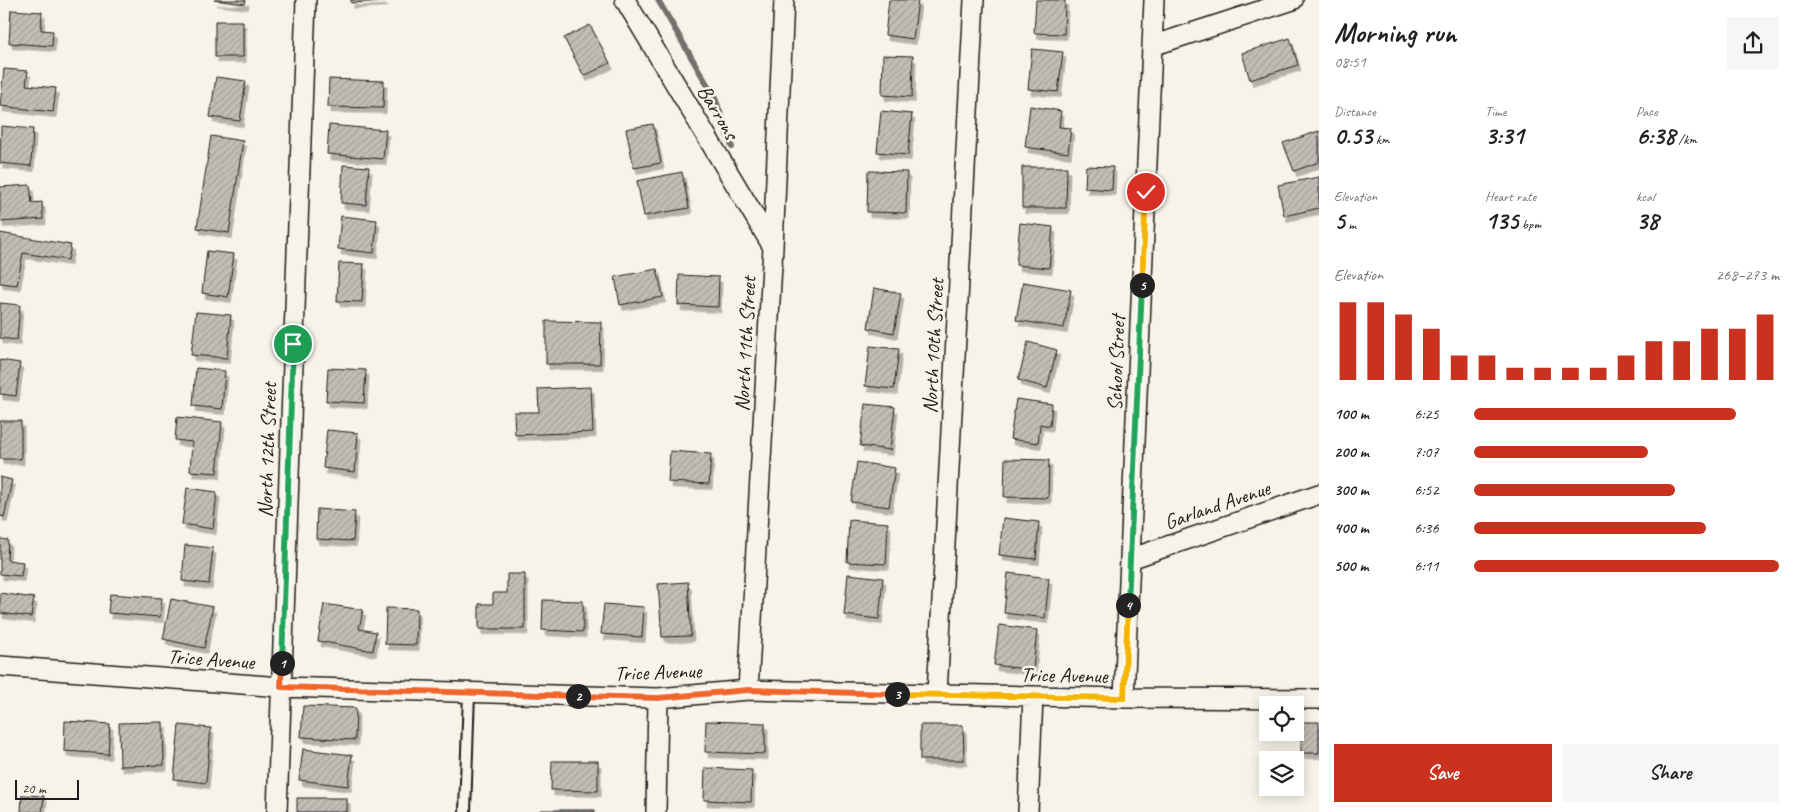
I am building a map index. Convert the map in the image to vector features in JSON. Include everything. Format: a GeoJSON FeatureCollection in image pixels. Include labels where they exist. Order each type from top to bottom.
{"type":"FeatureCollection","features":[{"type":"Feature","properties":{"kind":"street","name":"North 12th Street"},"geometry":{"type":"LineString","coordinates":[[277,812],[306,0]]}},
{"type":"Feature","properties":{"kind":"street","name":"Barrons"},"geometry":{"type":"LineString","coordinates":[[625,0],[773,247]]}},
{"type":"Feature","properties":{"kind":"street","name":"North 11th Street"},"geometry":{"type":"LineString","coordinates":[[748,690],[773,247],[784,0]]}},
{"type":"Feature","properties":{"kind":"street","name":"North 10th Street"},"geometry":{"type":"LineString","coordinates":[[936,694],[974,0]]}},
{"type":"Feature","properties":{"kind":"street","name":"School Street"},"geometry":{"type":"LineString","coordinates":[[1124,698],[1154,0]]}},
{"type":"Feature","properties":{"kind":"street"},"geometry":{"type":"LineString","coordinates":[[1152,46],[1293,0]]}},
{"type":"Feature","properties":{"kind":"street","name":"Garland Avenue"},"geometry":{"type":"LineString","coordinates":[[1130,559],[1319,494]]}},
{"type":"Feature","properties":{"kind":"street","name":"Trice Avenue"},"geometry":{"type":"LineString","coordinates":[[0,666],[281,687],[658,698],[748,690],[1124,698],[1319,699]]}},
{"type":"Feature","properties":{"kind":"street"},"geometry":{"type":"LineString","coordinates":[[1028,812],[1033,696]]}},
{"type":"Feature","properties":{"kind":"street"},"geometry":{"type":"LineString","coordinates":[[656,812],[658,698]]}},
{"type":"Feature","properties":{"kind":"lane"},"geometry":{"type":"LineString","coordinates":[[465,812],[469,692]]}},
{"type":"Feature","properties":{"kind":"building"},"geometry":{"type":"Polygon","coordinates":[[[214,0],[246,0],[245,4],[214,0]]]}},
{"type":"Feature","properties":{"kind":"building"},"geometry":{"type":"Polygon","coordinates":[[[351,0],[385,0],[385,1],[351,3],[351,0]]]}},
{"type":"Feature","properties":{"kind":"building"},"geometry":{"type":"Polygon","coordinates":[[[889,0],[918,0],[913,39],[885,35],[889,0]]]}},
{"type":"Feature","properties":{"kind":"building"},"geometry":{"type":"Polygon","coordinates":[[[1036,0],[1065,0],[1064,34],[1034,33],[1036,0]]]}},
{"type":"Feature","properties":{"kind":"building"},"geometry":{"type":"Polygon","coordinates":[[[11,10],[42,12],[41,30],[53,31],[52,46],[9,43],[11,10]]]}},
{"type":"Feature","properties":{"kind":"building"},"geometry":{"type":"Polygon","coordinates":[[[215,21],[243,21],[243,57],[215,57],[215,21]]]}},
{"type":"Feature","properties":{"kind":"building"},"geometry":{"type":"Polygon","coordinates":[[[590,25],[610,63],[584,76],[564,38],[590,25]]]}},
{"type":"Feature","properties":{"kind":"building"},"geometry":{"type":"Polygon","coordinates":[[[1290,38],[1298,65],[1250,80],[1242,53],[1290,38]]]}},
{"type":"Feature","properties":{"kind":"building"},"geometry":{"type":"Polygon","coordinates":[[[1032,49],[1063,52],[1058,92],[1028,89],[1032,49]]]}},
{"type":"Feature","properties":{"kind":"building"},"geometry":{"type":"Polygon","coordinates":[[[883,55],[913,56],[912,97],[882,95],[883,55]]]}},
{"type":"Feature","properties":{"kind":"building"},"geometry":{"type":"Polygon","coordinates":[[[4,69],[28,71],[26,85],[56,88],[53,112],[0,106],[4,69]]]}},
{"type":"Feature","properties":{"kind":"building"},"geometry":{"type":"Polygon","coordinates":[[[216,77],[246,81],[240,121],[210,117],[216,77]]]}},
{"type":"Feature","properties":{"kind":"building"},"geometry":{"type":"Polygon","coordinates":[[[329,79],[384,81],[383,108],[328,107],[329,79]]]}},
{"type":"Feature","properties":{"kind":"building"},"geometry":{"type":"Polygon","coordinates":[[[1030,106],[1061,111],[1059,127],[1071,128],[1068,153],[1025,147],[1030,106]]]}},
{"type":"Feature","properties":{"kind":"building"},"geometry":{"type":"Polygon","coordinates":[[[881,111],[912,114],[908,155],[877,152],[881,111]]]}},
{"type":"Feature","properties":{"kind":"building"},"geometry":{"type":"Polygon","coordinates":[[[653,124],[661,163],[634,168],[626,129],[653,124]]]}},
{"type":"Feature","properties":{"kind":"building"},"geometry":{"type":"Polygon","coordinates":[[[329,125],[386,130],[383,159],[327,154],[329,125]]]}},
{"type":"Feature","properties":{"kind":"building"},"geometry":{"type":"Polygon","coordinates":[[[1,126],[33,129],[31,166],[0,163],[1,126]]]}},
{"type":"Feature","properties":{"kind":"building"},"geometry":{"type":"Polygon","coordinates":[[[1319,131],[1319,162],[1294,171],[1283,143],[1319,131]]]}},
{"type":"Feature","properties":{"kind":"building"},"geometry":{"type":"Polygon","coordinates":[[[211,136],[243,141],[229,233],[197,228],[211,136]]]}},
{"type":"Feature","properties":{"kind":"building"},"geometry":{"type":"Polygon","coordinates":[[[343,165],[369,167],[366,205],[341,203],[343,165]]]}},
{"type":"Feature","properties":{"kind":"building"},"geometry":{"type":"Polygon","coordinates":[[[1086,166],[1113,167],[1112,190],[1085,188],[1086,166]]]}},
{"type":"Feature","properties":{"kind":"building"},"geometry":{"type":"Polygon","coordinates":[[[1022,167],[1067,167],[1066,208],[1022,208],[1022,167]]]}},
{"type":"Feature","properties":{"kind":"building"},"geometry":{"type":"Polygon","coordinates":[[[868,171],[907,172],[906,213],[867,212],[868,171]]]}},
{"type":"Feature","properties":{"kind":"building"},"geometry":{"type":"Polygon","coordinates":[[[682,172],[689,208],[644,216],[637,181],[682,172]]]}},
{"type":"Feature","properties":{"kind":"building"},"geometry":{"type":"Polygon","coordinates":[[[1319,177],[1319,208],[1284,216],[1278,185],[1319,177]]]}},
{"type":"Feature","properties":{"kind":"building"},"geometry":{"type":"Polygon","coordinates":[[[30,185],[32,203],[42,202],[43,219],[0,222],[0,187],[30,185]]]}},
{"type":"Feature","properties":{"kind":"building"},"geometry":{"type":"Polygon","coordinates":[[[341,216],[377,220],[374,253],[338,249],[341,216]]]}},
{"type":"Feature","properties":{"kind":"building"},"geometry":{"type":"Polygon","coordinates":[[[1020,223],[1053,227],[1049,268],[1016,265],[1020,223]]]}},
{"type":"Feature","properties":{"kind":"building"},"geometry":{"type":"Polygon","coordinates":[[[0,233],[71,245],[68,260],[23,253],[17,285],[0,283],[0,233]]]}},
{"type":"Feature","properties":{"kind":"building"},"geometry":{"type":"Polygon","coordinates":[[[207,251],[234,254],[228,297],[202,293],[207,251]]]}},
{"type":"Feature","properties":{"kind":"building"},"geometry":{"type":"Polygon","coordinates":[[[339,263],[364,264],[362,302],[337,301],[339,263]]]}},
{"type":"Feature","properties":{"kind":"building"},"geometry":{"type":"Polygon","coordinates":[[[657,269],[663,297],[620,305],[615,277],[657,269]]]}},
{"type":"Feature","properties":{"kind":"building"},"geometry":{"type":"Polygon","coordinates":[[[679,275],[719,277],[718,307],[678,305],[679,275]]]}},
{"type":"Feature","properties":{"kind":"building"},"geometry":{"type":"Polygon","coordinates":[[[1023,282],[1071,290],[1064,328],[1016,320],[1023,282]]]}},
{"type":"Feature","properties":{"kind":"building"},"geometry":{"type":"Polygon","coordinates":[[[874,288],[901,293],[894,333],[868,328],[874,288]]]}},
{"type":"Feature","properties":{"kind":"building"},"geometry":{"type":"Polygon","coordinates":[[[0,303],[20,305],[17,340],[0,338],[0,303]]]}},
{"type":"Feature","properties":{"kind":"building"},"geometry":{"type":"Polygon","coordinates":[[[196,312],[231,315],[227,358],[191,355],[196,312]]]}},
{"type":"Feature","properties":{"kind":"building"},"geometry":{"type":"Polygon","coordinates":[[[546,321],[601,322],[600,364],[546,364],[546,321]]]}},
{"type":"Feature","properties":{"kind":"building"},"geometry":{"type":"Polygon","coordinates":[[[1028,342],[1057,350],[1047,388],[1018,380],[1028,342]]]}},
{"type":"Feature","properties":{"kind":"building"},"geometry":{"type":"Polygon","coordinates":[[[870,346],[899,349],[894,389],[865,386],[870,346]]]}},
{"type":"Feature","properties":{"kind":"building"},"geometry":{"type":"Polygon","coordinates":[[[0,360],[20,363],[16,396],[0,394],[0,360]]]}},
{"type":"Feature","properties":{"kind":"building"},"geometry":{"type":"Polygon","coordinates":[[[196,368],[225,371],[222,409],[193,406],[196,368]]]}},
{"type":"Feature","properties":{"kind":"building"},"geometry":{"type":"Polygon","coordinates":[[[328,368],[366,370],[364,403],[326,401],[328,368]]]}},
{"type":"Feature","properties":{"kind":"building"},"geometry":{"type":"Polygon","coordinates":[[[591,387],[593,432],[515,435],[514,412],[539,412],[538,389],[591,387]]]}},
{"type":"Feature","properties":{"kind":"building"},"geometry":{"type":"Polygon","coordinates":[[[1016,399],[1052,404],[1050,426],[1040,424],[1038,443],[1010,439],[1016,399]]]}},
{"type":"Feature","properties":{"kind":"building"},"geometry":{"type":"Polygon","coordinates":[[[865,404],[895,407],[890,450],[860,446],[865,404]]]}},
{"type":"Feature","properties":{"kind":"building"},"geometry":{"type":"Polygon","coordinates":[[[177,417],[222,422],[217,473],[190,471],[192,442],[175,440],[177,417]]]}},
{"type":"Feature","properties":{"kind":"building"},"geometry":{"type":"Polygon","coordinates":[[[0,421],[21,421],[21,459],[0,459],[0,421]]]}},
{"type":"Feature","properties":{"kind":"building"},"geometry":{"type":"Polygon","coordinates":[[[327,430],[358,433],[355,472],[323,468],[327,430]]]}},
{"type":"Feature","properties":{"kind":"building"},"geometry":{"type":"Polygon","coordinates":[[[670,451],[711,454],[709,484],[668,482],[670,451]]]}},
{"type":"Feature","properties":{"kind":"building"},"geometry":{"type":"Polygon","coordinates":[[[1005,459],[1049,460],[1048,498],[1004,497],[1005,459]]]}},
{"type":"Feature","properties":{"kind":"building"},"geometry":{"type":"Polygon","coordinates":[[[857,462],[895,468],[889,507],[851,502],[857,462]]]}},
{"type":"Feature","properties":{"kind":"building"},"geometry":{"type":"Polygon","coordinates":[[[0,477],[12,480],[4,517],[0,516],[0,477]]]}},
{"type":"Feature","properties":{"kind":"building"},"geometry":{"type":"Polygon","coordinates":[[[187,488],[217,492],[213,529],[182,524],[187,488]]]}},
{"type":"Feature","properties":{"kind":"building"},"geometry":{"type":"Polygon","coordinates":[[[317,509],[355,512],[353,541],[316,539],[317,509]]]}},
{"type":"Feature","properties":{"kind":"building"},"geometry":{"type":"Polygon","coordinates":[[[1003,518],[1039,522],[1036,559],[999,555],[1003,518]]]}},
{"type":"Feature","properties":{"kind":"building"},"geometry":{"type":"Polygon","coordinates":[[[849,520],[888,523],[886,564],[847,562],[849,520]]]}},
{"type":"Feature","properties":{"kind":"building"},"geometry":{"type":"Polygon","coordinates":[[[0,539],[8,540],[7,560],[23,562],[21,576],[0,574],[0,539]]]}},
{"type":"Feature","properties":{"kind":"building"},"geometry":{"type":"Polygon","coordinates":[[[185,545],[213,548],[209,584],[182,581],[185,545]]]}},
{"type":"Feature","properties":{"kind":"building"},"geometry":{"type":"Polygon","coordinates":[[[1008,573],[1049,578],[1045,618],[1004,613],[1008,573]]]}},
{"type":"Feature","properties":{"kind":"building"},"geometry":{"type":"Polygon","coordinates":[[[507,574],[525,574],[525,629],[479,629],[479,604],[493,604],[493,593],[507,593],[507,574]]]}},
{"type":"Feature","properties":{"kind":"building"},"geometry":{"type":"Polygon","coordinates":[[[848,574],[883,578],[879,619],[844,615],[848,574]]]}},
{"type":"Feature","properties":{"kind":"building"},"geometry":{"type":"Polygon","coordinates":[[[688,582],[691,636],[662,637],[658,584],[688,582]]]}},
{"type":"Feature","properties":{"kind":"building"},"geometry":{"type":"Polygon","coordinates":[[[0,593],[34,598],[31,617],[0,613],[0,593]]]}},
{"type":"Feature","properties":{"kind":"building"},"geometry":{"type":"Polygon","coordinates":[[[110,594],[162,598],[160,617],[108,613],[110,594]]]}},
{"type":"Feature","properties":{"kind":"building"},"geometry":{"type":"Polygon","coordinates":[[[171,599],[213,607],[204,648],[163,639],[171,599]]]}},
{"type":"Feature","properties":{"kind":"building"},"geometry":{"type":"Polygon","coordinates":[[[543,600],[583,601],[583,632],[542,630],[543,600]]]}},
{"type":"Feature","properties":{"kind":"building"},"geometry":{"type":"Polygon","coordinates":[[[324,604],[363,610],[359,629],[376,632],[373,651],[318,641],[324,604]]]}},
{"type":"Feature","properties":{"kind":"building"},"geometry":{"type":"Polygon","coordinates":[[[604,604],[644,607],[642,637],[601,634],[604,604]]]}},
{"type":"Feature","properties":{"kind":"building"},"geometry":{"type":"Polygon","coordinates":[[[386,608],[417,609],[416,645],[385,644],[386,608]]]}},
{"type":"Feature","properties":{"kind":"building"},"geometry":{"type":"Polygon","coordinates":[[[999,625],[1037,630],[1033,670],[994,665],[999,625]]]}},
{"type":"Feature","properties":{"kind":"building"},"geometry":{"type":"Polygon","coordinates":[[[303,706],[356,708],[355,740],[301,737],[303,706]]]}},
{"type":"Feature","properties":{"kind":"building"},"geometry":{"type":"Polygon","coordinates":[[[65,721],[110,724],[108,754],[64,751],[65,721]]]}},
{"type":"Feature","properties":{"kind":"building"},"geometry":{"type":"Polygon","coordinates":[[[706,721],[765,723],[765,754],[705,752],[706,721]]]}},
{"type":"Feature","properties":{"kind":"building"},"geometry":{"type":"Polygon","coordinates":[[[163,722],[164,765],[120,766],[119,723],[163,722]]]}},
{"type":"Feature","properties":{"kind":"building"},"geometry":{"type":"Polygon","coordinates":[[[1304,722],[1319,722],[1319,753],[1304,753],[1304,751],[1301,751],[1301,741],[1304,741],[1304,722]]]}},
{"type":"Feature","properties":{"kind":"building"},"geometry":{"type":"Polygon","coordinates":[[[179,725],[211,728],[206,783],[174,779],[179,725]]]}},
{"type":"Feature","properties":{"kind":"building"},"geometry":{"type":"Polygon","coordinates":[[[920,725],[963,725],[964,760],[920,760],[920,725]]]}},
{"type":"Feature","properties":{"kind":"building"},"geometry":{"type":"Polygon","coordinates":[[[303,749],[352,755],[348,786],[299,780],[303,749]]]}},
{"type":"Feature","properties":{"kind":"building"},"geometry":{"type":"Polygon","coordinates":[[[552,761],[598,761],[598,791],[551,790],[552,761]]]}},
{"type":"Feature","properties":{"kind":"building"},"geometry":{"type":"Polygon","coordinates":[[[705,768],[752,770],[751,802],[704,800],[705,768]]]}},
{"type":"Feature","properties":{"kind":"building"},"geometry":{"type":"Polygon","coordinates":[[[22,795],[44,796],[42,812],[21,812],[22,795]]]}},
{"type":"Feature","properties":{"kind":"building"},"geometry":{"type":"Polygon","coordinates":[[[297,798],[347,798],[347,812],[297,812],[297,798]]]}},
{"type":"Feature","properties":{"kind":"building"},"geometry":{"type":"Polygon","coordinates":[[[540,810],[595,810],[595,812],[540,812],[540,810]]]}},
{"type":"Feature","properties":{"kind":"waterway"},"geometry":{"type":"LineString","coordinates":[[658,0],[715,98],[732,147]]}},
{"type":"Feature","properties":{"kind":"route"},"geometry":{"type":"LineString","coordinates":[[293,344],[281,687],[658,698],[748,690],[1124,698],[1146,192]]}}]}
